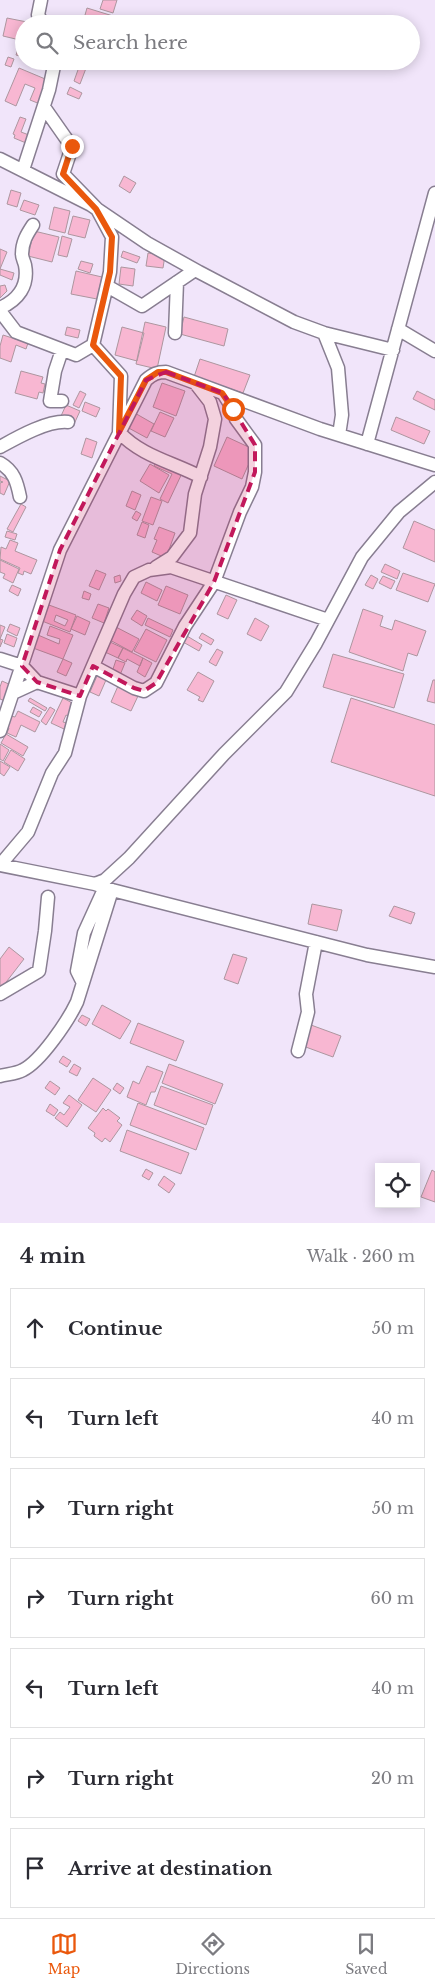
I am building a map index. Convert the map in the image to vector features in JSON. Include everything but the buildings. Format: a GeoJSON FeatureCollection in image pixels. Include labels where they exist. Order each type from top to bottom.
{"type":"FeatureCollection","features":[{"type":"Feature","properties":{"kind":"street"},"geometry":{"type":"LineString","coordinates":[[38,15],[41,0]]}},
{"type":"Feature","properties":{"kind":"street"},"geometry":{"type":"LineString","coordinates":[[23,170],[49,90],[52,70]]}},
{"type":"Feature","properties":{"kind":"street"},"geometry":{"type":"LineString","coordinates":[[33,225],[26,235],[22,250],[26,276],[24,286],[20,295],[13,303],[0,309],[16,332],[76,355],[93,345],[110,272],[112,237],[96,209],[63,174],[72,146],[44,106]]}},
{"type":"Feature","properties":{"kind":"street"},"geometry":{"type":"LineString","coordinates":[[0,159],[96,209],[147,243],[294,322],[324,334],[393,350]]}},
{"type":"Feature","properties":{"kind":"street"},"geometry":{"type":"LineString","coordinates":[[367,444],[435,193]]}},
{"type":"Feature","properties":{"kind":"street"},"geometry":{"type":"LineString","coordinates":[[107,286],[142,306],[195,270]]}},
{"type":"Feature","properties":{"kind":"street"},"geometry":{"type":"LineString","coordinates":[[175,334],[177,282]]}},
{"type":"Feature","properties":{"kind":"street"},"geometry":{"type":"LineString","coordinates":[[398,328],[435,351]]}},
{"type":"Feature","properties":{"kind":"street"},"geometry":{"type":"LineString","coordinates":[[324,334],[338,368],[342,416],[339,435]]}},
{"type":"Feature","properties":{"kind":"street"},"geometry":{"type":"LineString","coordinates":[[93,345],[121,376],[119,432],[130,444],[142,451],[201,477]]}},
{"type":"Feature","properties":{"kind":"street"},"geometry":{"type":"LineString","coordinates":[[62,350],[55,371],[50,401],[62,401]]}},
{"type":"Feature","properties":{"kind":"street"},"geometry":{"type":"LineString","coordinates":[[0,731],[60,550],[146,380],[152,375],[158,372],[166,372],[339,435],[435,465]]}},
{"type":"Feature","properties":{"kind":"street"},"geometry":{"type":"LineString","coordinates":[[194,382],[210,402],[215,419],[210,447],[195,494],[190,533],[172,557],[152,570],[134,577],[124,594],[80,696],[65,754],[52,773],[28,832],[0,865],[104,887],[367,955],[435,967]]}},
{"type":"Feature","properties":{"kind":"street"},"geometry":{"type":"LineString","coordinates":[[93,666],[134,688],[144,690],[156,683],[185,626],[214,582],[240,512],[252,487],[255,472],[256,445],[236,419],[233,409],[222,393]]}},
{"type":"Feature","properties":{"kind":"street"},"geometry":{"type":"LineString","coordinates":[[0,447],[32,431],[58,421],[68,422]]}},
{"type":"Feature","properties":{"kind":"street"},"geometry":{"type":"LineString","coordinates":[[0,462],[17,479],[20,497]]}},
{"type":"Feature","properties":{"kind":"street"},"geometry":{"type":"LineString","coordinates":[[0,1076],[24,1070],[45,1050],[69,1018],[83,983],[105,880],[129,858],[224,754],[286,692],[362,557],[399,512],[435,482]]}},
{"type":"Feature","properties":{"kind":"street"},"geometry":{"type":"LineString","coordinates":[[152,570],[171,567],[328,620]]}},
{"type":"Feature","properties":{"kind":"street"},"geometry":{"type":"LineString","coordinates":[[0,659],[22,666],[37,682],[80,696]]}},
{"type":"Feature","properties":{"kind":"street"},"geometry":{"type":"LineString","coordinates":[[13,693],[37,682]]}},
{"type":"Feature","properties":{"kind":"street"},"geometry":{"type":"LineString","coordinates":[[0,994],[39,971],[46,931],[48,897]]}},
{"type":"Feature","properties":{"kind":"street"},"geometry":{"type":"LineString","coordinates":[[298,1051],[308,1012],[306,994],[316,942]]}},
{"type":"Feature","properties":{"kind":"highlighted area"},"geometry":{"type":"Polygon","coordinates":[[[166,372],[223,393],[255,445],[255,472],[214,582],[156,683],[144,691],[134,688],[93,666],[80,696],[37,682],[22,666],[60,550],[146,380],[166,372]]]}},
{"type":"Feature","properties":{"kind":"route"},"geometry":{"type":"LineString","coordinates":[[72,146],[63,174],[96,209],[112,237],[110,272],[93,345],[121,376],[119,432],[146,380],[158,372],[166,372],[222,393],[233,409]]}}]}
